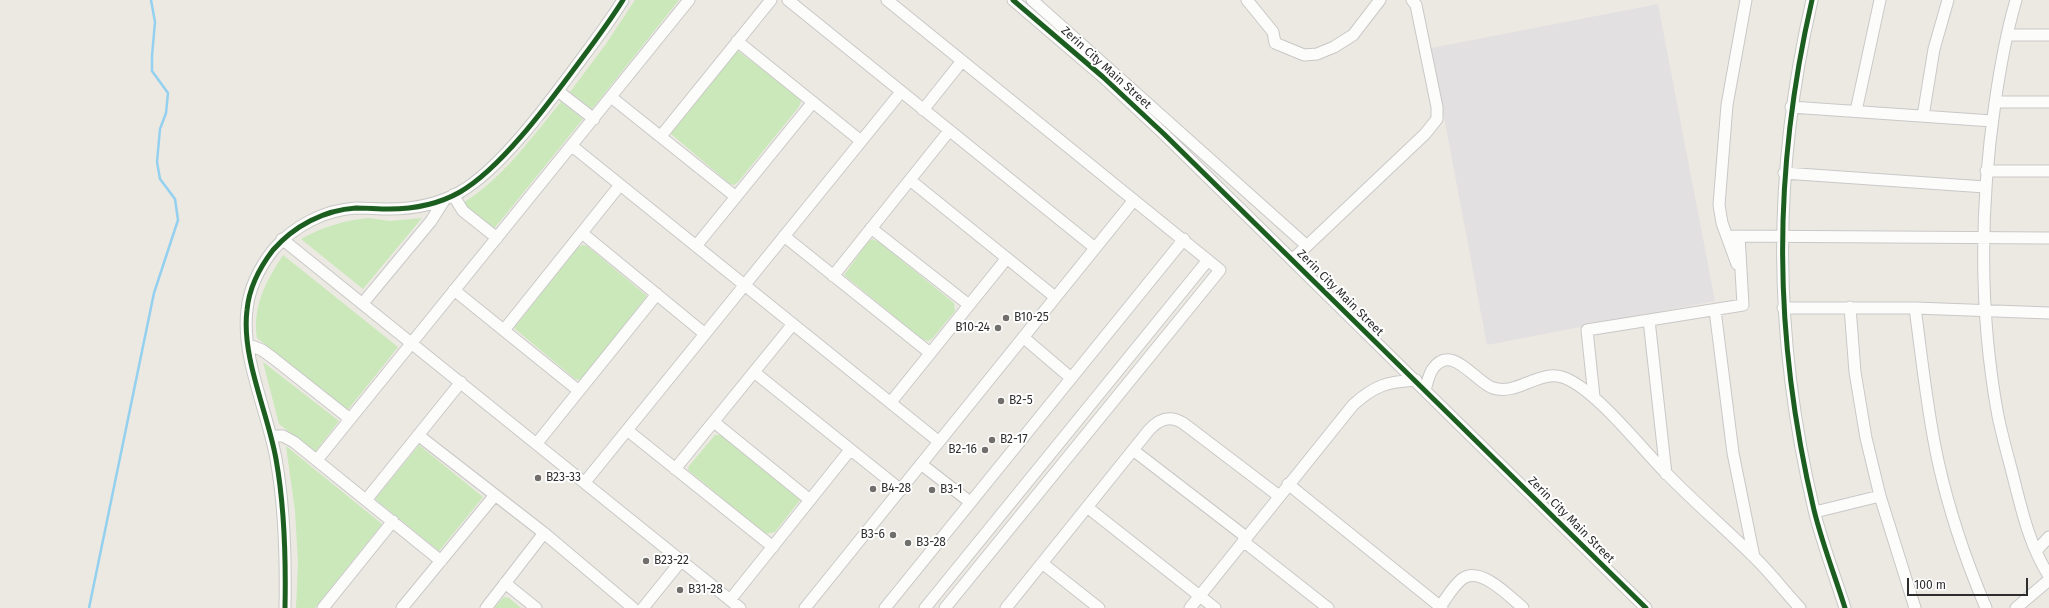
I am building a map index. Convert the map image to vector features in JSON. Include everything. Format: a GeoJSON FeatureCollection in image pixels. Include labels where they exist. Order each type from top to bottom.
{"type":"FeatureCollection","features":[{"type":"Feature","properties":{"kind":"street"},"geometry":{"type":"LineString","coordinates":[[285,608],[284,520],[276,459],[256,381],[249,346],[246,311],[254,282],[267,258],[282,239],[315,218],[332,212],[358,208],[401,209],[449,197],[468,186],[494,164],[558,90],[623,0]]}},
{"type":"Feature","properties":{"kind":"street"},"geometry":{"type":"LineString","coordinates":[[317,460],[594,119],[688,0]]}},
{"type":"Feature","properties":{"kind":"street"},"geometry":{"type":"LineString","coordinates":[[661,136],[771,0]]}},
{"type":"Feature","properties":{"kind":"street"},"geometry":{"type":"LineString","coordinates":[[788,0],[1095,248]]}},
{"type":"Feature","properties":{"kind":"street"},"geometry":{"type":"LineString","coordinates":[[887,0],[1184,239],[1220,270],[945,608]]}},
{"type":"Feature","properties":{"kind":"street","name":"Zerin City Main Street"},"geometry":{"type":"LineString","coordinates":[[1013,0],[1126,98],[1416,380],[1646,608]]}},
{"type":"Feature","properties":{"kind":"street"},"geometry":{"type":"LineString","coordinates":[[1032,0],[1303,243]]}},
{"type":"Feature","properties":{"kind":"street"},"geometry":{"type":"LineString","coordinates":[[1247,0],[1273,32],[1274,43],[1304,55],[1317,54],[1344,41],[1353,34],[1380,0]]}},
{"type":"Feature","properties":{"kind":"street"},"geometry":{"type":"LineString","coordinates":[[1289,257],[1425,134],[1437,119],[1437,107],[1416,5],[1412,0]]}},
{"type":"Feature","properties":{"kind":"street"},"geometry":{"type":"LineString","coordinates":[[1741,274],[1722,223],[1719,205],[1724,133],[1738,37],[1746,0]]}},
{"type":"Feature","properties":{"kind":"street"},"geometry":{"type":"LineString","coordinates":[[1812,0],[1801,46],[1791,107],[1784,173],[1781,236],[1783,308],[1788,367],[1800,447],[1815,512],[1845,608]]}},
{"type":"Feature","properties":{"kind":"street"},"geometry":{"type":"LineString","coordinates":[[1856,112],[1880,0]]}},
{"type":"Feature","properties":{"kind":"street"},"geometry":{"type":"LineString","coordinates":[[1922,116],[1934,50],[1948,0]]}},
{"type":"Feature","properties":{"kind":"street"},"geometry":{"type":"LineString","coordinates":[[2016,0],[2007,35],[1995,102],[1986,171],[1984,237],[1986,312],[1998,416],[2022,510],[2036,551],[2049,576]]}},
{"type":"Feature","properties":{"kind":"street"},"geometry":{"type":"LineString","coordinates":[[2007,35],[2049,35]]}},
{"type":"Feature","properties":{"kind":"street"},"geometry":{"type":"LineString","coordinates":[[737,41],[861,141]]}},
{"type":"Feature","properties":{"kind":"street"},"geometry":{"type":"LineString","coordinates":[[923,110],[962,61]]}},
{"type":"Feature","properties":{"kind":"street"},"geometry":{"type":"LineString","coordinates":[[558,90],[594,119]]}},
{"type":"Feature","properties":{"kind":"street"},"geometry":{"type":"LineString","coordinates":[[585,482],[901,92]]}},
{"type":"Feature","properties":{"kind":"street"},"geometry":{"type":"LineString","coordinates":[[611,97],[736,197]]}},
{"type":"Feature","properties":{"kind":"street"},"geometry":{"type":"LineString","coordinates":[[696,246],[813,102]]}},
{"type":"Feature","properties":{"kind":"street"},"geometry":{"type":"LineString","coordinates":[[1995,102],[2049,102]]}},
{"type":"Feature","properties":{"kind":"street"},"geometry":{"type":"LineString","coordinates":[[1791,107],[1992,121]]}},
{"type":"Feature","properties":{"kind":"street"},"geometry":{"type":"LineString","coordinates":[[833,276],[949,131]]}},
{"type":"Feature","properties":{"kind":"street"},"geometry":{"type":"LineString","coordinates":[[572,146],[938,441]]}},
{"type":"Feature","properties":{"kind":"street"},"geometry":{"type":"LineString","coordinates":[[1986,171],[2049,171]]}},
{"type":"Feature","properties":{"kind":"street"},"geometry":{"type":"LineString","coordinates":[[1784,173],[1985,187]]}},
{"type":"Feature","properties":{"kind":"street"},"geometry":{"type":"LineString","coordinates":[[910,180],[1055,297]]}},
{"type":"Feature","properties":{"kind":"street"},"geometry":{"type":"LineString","coordinates":[[504,330],[620,185]]}},
{"type":"Feature","properties":{"kind":"street"},"geometry":{"type":"LineString","coordinates":[[449,197],[497,238]]}},
{"type":"Feature","properties":{"kind":"street"},"geometry":{"type":"LineString","coordinates":[[363,303],[449,197]]}},
{"type":"Feature","properties":{"kind":"street"},"geometry":{"type":"LineString","coordinates":[[805,608],[901,490],[938,441],[1134,200]]}},
{"type":"Feature","properties":{"kind":"street"},"geometry":{"type":"LineString","coordinates":[[871,228],[969,305]]}},
{"type":"Feature","properties":{"kind":"street"},"geometry":{"type":"LineString","coordinates":[[582,233],[705,334]]}},
{"type":"Feature","properties":{"kind":"street"},"geometry":{"type":"LineString","coordinates":[[784,236],[930,353]]}},
{"type":"Feature","properties":{"kind":"street"},"geometry":{"type":"LineString","coordinates":[[1727,236],[2049,238]]}},
{"type":"Feature","properties":{"kind":"street"},"geometry":{"type":"LineString","coordinates":[[1594,398],[1587,330],[1743,305],[1739,236]]}},
{"type":"Feature","properties":{"kind":"street"},"geometry":{"type":"LineString","coordinates":[[282,239],[740,608]]}},
{"type":"Feature","properties":{"kind":"street"},"geometry":{"type":"LineString","coordinates":[[885,608],[1184,239]]}},
{"type":"Feature","properties":{"kind":"street"},"geometry":{"type":"LineString","coordinates":[[891,402],[1007,258]]}},
{"type":"Feature","properties":{"kind":"street"},"geometry":{"type":"LineString","coordinates":[[925,608],[1208,260]]}},
{"type":"Feature","properties":{"kind":"street"},"geometry":{"type":"LineString","coordinates":[[454,290],[579,391]]}},
{"type":"Feature","properties":{"kind":"street"},"geometry":{"type":"LineString","coordinates":[[537,443],[657,294]]}},
{"type":"Feature","properties":{"kind":"street"},"geometry":{"type":"LineString","coordinates":[[1850,307],[1856,372],[1866,438],[1880,496],[1914,608]]}},
{"type":"Feature","properties":{"kind":"street"},"geometry":{"type":"LineString","coordinates":[[1783,308],[1915,308],[1986,312],[2049,313]]}},
{"type":"Feature","properties":{"kind":"street"},"geometry":{"type":"LineString","coordinates":[[1915,308],[1938,461],[1953,519],[1973,577],[1986,608]]}},
{"type":"Feature","properties":{"kind":"street"},"geometry":{"type":"LineString","coordinates":[[1715,310],[1732,446],[1754,557]]}},
{"type":"Feature","properties":{"kind":"street"},"geometry":{"type":"LineString","coordinates":[[1649,320],[1666,474]]}},
{"type":"Feature","properties":{"kind":"street"},"geometry":{"type":"LineString","coordinates":[[675,469],[793,324]]}},
{"type":"Feature","properties":{"kind":"street"},"geometry":{"type":"LineString","coordinates":[[1023,337],[1071,378]]}},
{"type":"Feature","properties":{"kind":"street"},"geometry":{"type":"LineString","coordinates":[[249,346],[262,350],[350,419]]}},
{"type":"Feature","properties":{"kind":"street"},"geometry":{"type":"LineString","coordinates":[[1425,390],[1433,369],[1444,361],[1451,360],[1463,365],[1485,384],[1493,388],[1511,388],[1539,378],[1556,376],[1573,382],[1594,398],[1666,474],[1754,557],[1800,608]]}},
{"type":"Feature","properties":{"kind":"street"},"geometry":{"type":"LineString","coordinates":[[754,372],[901,490]]}},
{"type":"Feature","properties":{"kind":"street"},"geometry":{"type":"LineString","coordinates":[[1190,608],[1341,418],[1363,395],[1390,382],[1416,380]]}},
{"type":"Feature","properties":{"kind":"street"},"geometry":{"type":"LineString","coordinates":[[366,500],[461,382]]}},
{"type":"Feature","properties":{"kind":"street"},"geometry":{"type":"LineString","coordinates":[[1006,608],[1149,430],[1160,420],[1172,418],[1178,420],[1279,496]]}},
{"type":"Feature","properties":{"kind":"street"},"geometry":{"type":"LineString","coordinates":[[714,422],[810,500]]}},
{"type":"Feature","properties":{"kind":"street"},"geometry":{"type":"LineString","coordinates":[[627,430],[773,547]]}},
{"type":"Feature","properties":{"kind":"street"},"geometry":{"type":"LineString","coordinates":[[418,435],[544,534],[633,608]]}},
{"type":"Feature","properties":{"kind":"street"},"geometry":{"type":"LineString","coordinates":[[271,436],[283,436],[289,438],[441,561]]}},
{"type":"Feature","properties":{"kind":"street"},"geometry":{"type":"LineString","coordinates":[[730,600],[850,450]]}},
{"type":"Feature","properties":{"kind":"street"},"geometry":{"type":"LineString","coordinates":[[1133,450],[1245,539],[1328,608]]}},
{"type":"Feature","properties":{"kind":"street"},"geometry":{"type":"LineString","coordinates":[[920,464],[970,502]]}},
{"type":"Feature","properties":{"kind":"street"},"geometry":{"type":"LineString","coordinates":[[1033,475],[1045,484]]}},
{"type":"Feature","properties":{"kind":"street"},"geometry":{"type":"LineString","coordinates":[[1288,484],[1440,607],[1462,579],[1472,574],[1487,579],[1523,608]]}},
{"type":"Feature","properties":{"kind":"street"},"geometry":{"type":"LineString","coordinates":[[402,608],[495,495]]}},
{"type":"Feature","properties":{"kind":"street"},"geometry":{"type":"LineString","coordinates":[[1815,512],[1880,496]]}},
{"type":"Feature","properties":{"kind":"street"},"geometry":{"type":"LineString","coordinates":[[1088,507],[1215,608]]}},
{"type":"Feature","properties":{"kind":"street"},"geometry":{"type":"LineString","coordinates":[[323,608],[393,521]]}},
{"type":"Feature","properties":{"kind":"street"},"geometry":{"type":"LineString","coordinates":[[486,608],[544,534]]}},
{"type":"Feature","properties":{"kind":"street"},"geometry":{"type":"LineString","coordinates":[[2036,551],[2047,543]]}},
{"type":"Feature","properties":{"kind":"street"},"geometry":{"type":"LineString","coordinates":[[643,608],[681,562]]}},
{"type":"Feature","properties":{"kind":"street"},"geometry":{"type":"LineString","coordinates":[[1042,563],[1099,608]]}},
{"type":"Feature","properties":{"kind":"street"},"geometry":{"type":"LineString","coordinates":[[2016,608],[2049,580]]}},
{"type":"Feature","properties":{"kind":"street"},"geometry":{"type":"LineString","coordinates":[[505,583],[536,608]]}},
{"type":"Feature","properties":{"kind":"shaded area"},"geometry":{"type":"Polygon","coordinates":[[[1658,4],[1715,301],[1487,345],[1431,48],[1658,4]]]}},
{"type":"Feature","properties":{"kind":"green space"},"geometry":{"type":"Polygon","coordinates":[[[635,0],[679,0],[592,109],[570,92],[606,44],[635,0]]]}},
{"type":"Feature","properties":{"kind":"green space"},"geometry":{"type":"Polygon","coordinates":[[[738,51],[799,97],[801,102],[798,108],[734,185],[730,184],[671,134],[671,131],[733,54],[738,51]]]}},
{"type":"Feature","properties":{"kind":"green space"},"geometry":{"type":"Polygon","coordinates":[[[561,102],[583,119],[493,230],[461,204],[490,183],[503,171],[561,102]]]}},
{"type":"Feature","properties":{"kind":"green space"},"geometry":{"type":"Polygon","coordinates":[[[368,218],[390,221],[422,218],[363,289],[301,239],[333,225],[368,218]]]}},
{"type":"Feature","properties":{"kind":"green space"},"geometry":{"type":"Polygon","coordinates":[[[872,239],[879,242],[954,303],[955,311],[932,339],[928,341],[922,339],[844,275],[867,243],[872,239]]]}},
{"type":"Feature","properties":{"kind":"green space"},"geometry":{"type":"Polygon","coordinates":[[[583,245],[587,246],[647,296],[584,376],[579,380],[575,379],[514,328],[578,247],[583,245]]]}},
{"type":"Feature","properties":{"kind":"green space"},"geometry":{"type":"Polygon","coordinates":[[[283,255],[398,347],[347,411],[257,338],[257,316],[262,295],[271,275],[283,255]]]}},
{"type":"Feature","properties":{"kind":"green space"},"geometry":{"type":"Polygon","coordinates":[[[263,362],[339,421],[315,452],[279,424],[263,362]]]}},
{"type":"Feature","properties":{"kind":"green space"},"geometry":{"type":"Polygon","coordinates":[[[715,435],[721,435],[800,500],[775,532],[766,534],[688,470],[689,466],[715,435]]]}},
{"type":"Feature","properties":{"kind":"green space"},"geometry":{"type":"Polygon","coordinates":[[[419,445],[483,497],[439,551],[375,499],[419,445]]]}},
{"type":"Feature","properties":{"kind":"green space"},"geometry":{"type":"Polygon","coordinates":[[[286,446],[382,524],[315,608],[296,608],[298,562],[295,511],[286,446]]]}},
{"type":"Feature","properties":{"kind":"green space"},"geometry":{"type":"Polygon","coordinates":[[[504,597],[509,598],[521,608],[494,608],[504,597]]]}},
{"type":"Feature","properties":{"kind":"waterway"},"geometry":{"type":"LineString","coordinates":[[89,608],[154,293],[178,220],[175,199],[160,179],[157,162],[160,129],[166,113],[168,93],[152,71],[155,22],[151,0]]}},
{"type":"Feature","properties":{"kind":"cycle path"},"geometry":{"type":"LineString","coordinates":[[285,608],[284,534],[279,478],[272,441],[251,366],[246,328],[250,294],[264,263],[281,241],[300,227],[321,216],[344,209],[398,209],[435,203],[460,192],[476,181],[492,167],[525,132],[555,95],[623,0]]}},
{"type":"Feature","properties":{"kind":"cycle path"},"geometry":{"type":"LineString","coordinates":[[1013,0],[1103,77],[1164,134],[1646,608]]}},
{"type":"Feature","properties":{"kind":"cycle path"},"geometry":{"type":"LineString","coordinates":[[1812,0],[1799,65],[1790,129],[1784,192],[1783,255],[1785,318],[1791,381],[1801,445],[1814,510],[1845,608]]}},
{"type":"Feature","properties":{"kind":"place","name":"B10-25"},"geometry":{"type":"Point","coordinates":[1006,318]}},
{"type":"Feature","properties":{"kind":"place","name":"B10-24"},"geometry":{"type":"Point","coordinates":[998,328]}},
{"type":"Feature","properties":{"kind":"place","name":"B2-5"},"geometry":{"type":"Point","coordinates":[1001,401]}},
{"type":"Feature","properties":{"kind":"place","name":"B2-17"},"geometry":{"type":"Point","coordinates":[992,440]}},
{"type":"Feature","properties":{"kind":"place","name":"B2-16"},"geometry":{"type":"Point","coordinates":[985,450]}},
{"type":"Feature","properties":{"kind":"place","name":"B23-33"},"geometry":{"type":"Point","coordinates":[538,478]}},
{"type":"Feature","properties":{"kind":"place","name":"B4-28"},"geometry":{"type":"Point","coordinates":[873,489]}},
{"type":"Feature","properties":{"kind":"place","name":"B3-1"},"geometry":{"type":"Point","coordinates":[932,490]}},
{"type":"Feature","properties":{"kind":"place","name":"B3-6"},"geometry":{"type":"Point","coordinates":[893,535]}},
{"type":"Feature","properties":{"kind":"place","name":"B3-28"},"geometry":{"type":"Point","coordinates":[908,543]}},
{"type":"Feature","properties":{"kind":"place","name":"B23-22"},"geometry":{"type":"Point","coordinates":[646,561]}},
{"type":"Feature","properties":{"kind":"place","name":"B31-28"},"geometry":{"type":"Point","coordinates":[680,590]}}]}
